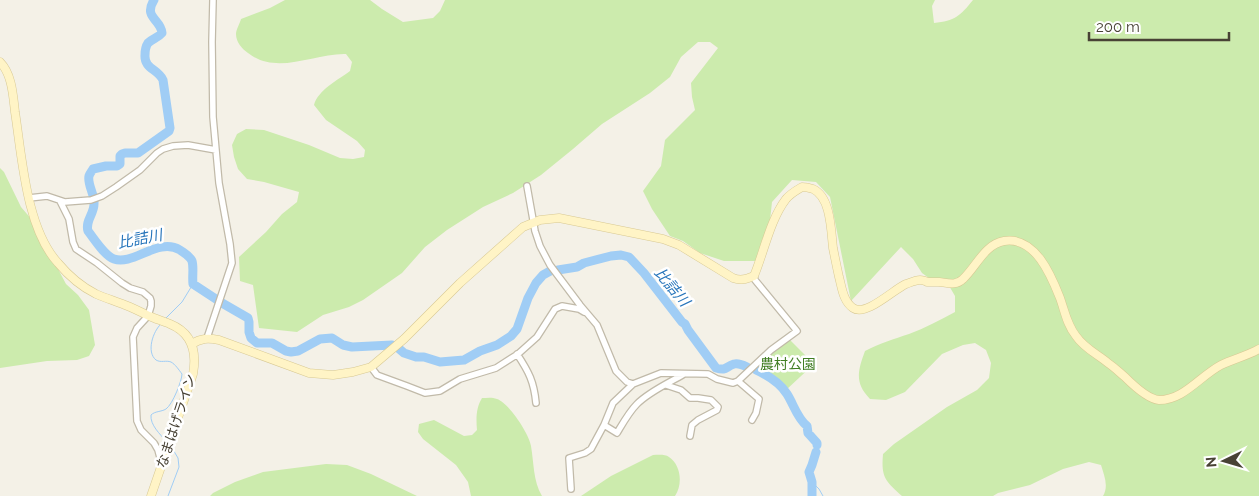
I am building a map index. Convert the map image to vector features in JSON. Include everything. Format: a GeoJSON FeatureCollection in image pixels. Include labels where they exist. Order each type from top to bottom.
{"type":"FeatureCollection","features":[{"type":"Feature","properties":{"kind":"street"},"geometry":{"type":"LineString","coordinates":[[207,338],[232,263],[219,183],[213,117],[212,51],[214,0]]}},
{"type":"Feature","properties":{"kind":"street"},"geometry":{"type":"LineString","coordinates":[[0,62],[5,67],[10,82],[29,198],[35,220],[40,236],[57,263],[73,278],[96,294],[171,324],[178,328],[192,344],[197,340],[207,338],[219,340],[309,373],[334,375],[353,372],[371,366],[404,339],[466,277],[523,227],[540,220],[559,218],[663,239],[679,245],[732,278],[740,280],[754,276]]}},
{"type":"Feature","properties":{"kind":"street"},"geometry":{"type":"LineString","coordinates":[[29,198],[47,196],[65,202],[91,200],[102,196],[140,170],[157,153],[173,146],[188,145],[216,150]]}},
{"type":"Feature","properties":{"kind":"street"},"geometry":{"type":"LineString","coordinates":[[527,186],[535,231],[550,265],[597,325],[616,371],[627,382],[633,384]]}},
{"type":"Feature","properties":{"kind":"street"},"geometry":{"type":"LineString","coordinates":[[571,490],[569,458],[585,454],[591,449],[614,403],[633,384],[660,373],[708,374],[733,383],[738,381],[771,350],[797,331],[755,280],[754,276],[780,208],[792,193],[802,187],[814,189],[822,197],[826,206],[843,294],[856,310],[881,302],[904,285],[921,280],[948,284],[962,281],[992,246],[1002,241],[1012,240],[1029,247],[1038,256],[1048,271],[1071,329],[1081,343],[1110,364],[1138,389],[1157,400],[1180,395],[1223,364],[1259,349]]}},
{"type":"Feature","properties":{"kind":"street"},"geometry":{"type":"LineString","coordinates":[[60,201],[69,219],[76,249],[122,283],[143,292],[150,298],[151,306],[148,316],[132,337],[137,421],[158,450],[162,465]]}},
{"type":"Feature","properties":{"kind":"street"},"geometry":{"type":"LineString","coordinates":[[371,366],[377,375],[425,393],[440,391],[460,379],[496,368],[517,354],[537,337],[554,309],[562,306],[578,308],[588,314]]}},
{"type":"Feature","properties":{"kind":"street","name":"なまはげライン"},"geometry":{"type":"LineString","coordinates":[[151,496],[193,374],[195,356],[192,344]]}},
{"type":"Feature","properties":{"kind":"street"},"geometry":{"type":"LineString","coordinates":[[517,354],[527,369],[534,387],[536,403]]}},
{"type":"Feature","properties":{"kind":"street"},"geometry":{"type":"LineString","coordinates":[[604,425],[617,433],[629,414],[647,396],[684,374]]}},
{"type":"Feature","properties":{"kind":"street"},"geometry":{"type":"LineString","coordinates":[[738,381],[759,399],[756,413],[752,420]]}},
{"type":"Feature","properties":{"kind":"street"},"geometry":{"type":"LineString","coordinates":[[666,385],[681,390],[690,398],[711,400],[718,407],[717,410],[692,425],[690,436]]}},
{"type":"Feature","properties":{"kind":"green space"},"geometry":{"type":"Polygon","coordinates":[[[285,0],[370,0],[403,22],[433,18],[440,11],[445,0],[935,0],[932,6],[934,23],[956,17],[973,0],[1259,0],[1259,496],[1103,496],[1106,484],[1101,465],[1089,462],[1063,469],[1030,485],[993,496],[902,496],[885,478],[883,454],[894,444],[947,407],[977,390],[989,378],[991,363],[986,350],[975,343],[963,345],[942,354],[905,392],[886,400],[870,399],[861,387],[859,376],[865,351],[921,329],[955,312],[955,296],[948,284],[933,281],[922,273],[913,259],[901,247],[851,301],[830,197],[816,182],[792,180],[772,202],[768,239],[761,257],[755,261],[724,261],[700,253],[683,241],[670,236],[652,209],[643,191],[661,166],[665,140],[695,110],[691,83],[718,48],[710,42],[698,42],[681,57],[670,77],[650,93],[602,124],[541,175],[513,193],[483,207],[447,230],[425,247],[402,273],[363,300],[349,307],[323,315],[297,332],[259,328],[253,285],[240,281],[239,257],[282,214],[297,202],[299,192],[247,179],[238,169],[234,157],[232,145],[237,134],[246,129],[264,130],[340,158],[353,159],[364,157],[365,150],[357,141],[326,120],[314,105],[324,90],[350,71],[352,62],[346,54],[296,62],[271,63],[259,60],[248,53],[238,42],[236,32],[241,19],[285,0]]]}},
{"type":"Feature","properties":{"kind":"green space"},"geometry":{"type":"Polygon","coordinates":[[[0,168],[4,172],[21,207],[33,221],[49,256],[66,284],[78,295],[89,310],[95,345],[89,356],[77,360],[47,361],[0,368],[0,168]]]}},
{"type":"Feature","properties":{"kind":"green space","name":"農村公園"},"geometry":{"type":"Polygon","coordinates":[[[790,340],[814,364],[786,390],[767,373],[756,367],[790,340]]]}},
{"type":"Feature","properties":{"kind":"green space"},"geometry":{"type":"Polygon","coordinates":[[[482,398],[493,398],[502,402],[513,412],[523,427],[531,446],[535,478],[542,496],[471,496],[468,482],[456,465],[423,439],[418,432],[419,424],[434,420],[464,436],[472,435],[477,430],[477,413],[482,398]]]}},
{"type":"Feature","properties":{"kind":"green space"},"geometry":{"type":"Polygon","coordinates":[[[653,455],[667,456],[676,465],[680,480],[675,496],[581,496],[611,476],[653,455]]]}},
{"type":"Feature","properties":{"kind":"green space"},"geometry":{"type":"Polygon","coordinates":[[[326,464],[347,465],[417,496],[210,496],[235,482],[263,472],[326,464]]]}},
{"type":"Feature","properties":{"kind":"waterway","name":"比詰川"},"geometry":{"type":"LineString","coordinates":[[154,0],[150,11],[159,24],[162,33],[148,43],[145,50],[145,60],[163,80],[170,128],[169,131],[138,153],[122,154],[120,156],[120,164],[117,166],[93,169],[89,179],[94,204],[87,227],[88,231],[104,251],[114,259],[129,259],[163,247],[172,247],[180,250],[192,261],[193,284],[248,318],[251,338],[257,343],[272,343],[291,352],[298,351],[320,339],[332,338],[343,345],[352,347],[392,345]]}},
{"type":"Feature","properties":{"kind":"waterway","name":"比詰川"},"geometry":{"type":"LineString","coordinates":[[558,270],[577,267],[584,263],[611,256],[621,255],[629,257],[685,324],[716,368],[724,369],[736,364],[747,367]]}},
{"type":"Feature","properties":{"kind":"waterway","name":"比詰川"},"geometry":{"type":"LineString","coordinates":[[397,347],[404,353],[440,362],[464,360],[480,351],[497,345],[511,336],[517,329],[528,298],[536,283],[543,275],[552,270]]}},
{"type":"Feature","properties":{"kind":"waterway"},"geometry":{"type":"LineString","coordinates":[[165,319],[182,302],[193,284]]}},
{"type":"Feature","properties":{"kind":"waterway"},"geometry":{"type":"LineString","coordinates":[[161,324],[155,331],[151,352],[156,360],[171,362],[182,374],[177,392],[169,406],[151,415],[154,426],[166,441]]}},
{"type":"Feature","properties":{"kind":"waterway","name":"比詰川"},"geometry":{"type":"LineString","coordinates":[[756,370],[781,386],[817,445]]}},
{"type":"Feature","properties":{"kind":"waterway"},"geometry":{"type":"LineString","coordinates":[[168,496],[179,467],[178,458],[172,448]]}},
{"type":"Feature","properties":{"kind":"waterway","name":"比詰川"},"geometry":{"type":"LineString","coordinates":[[812,496],[812,482],[809,472],[816,452]]}},
{"type":"Feature","properties":{"kind":"waterway"},"geometry":{"type":"LineString","coordinates":[[812,482],[823,496]]}}]}
